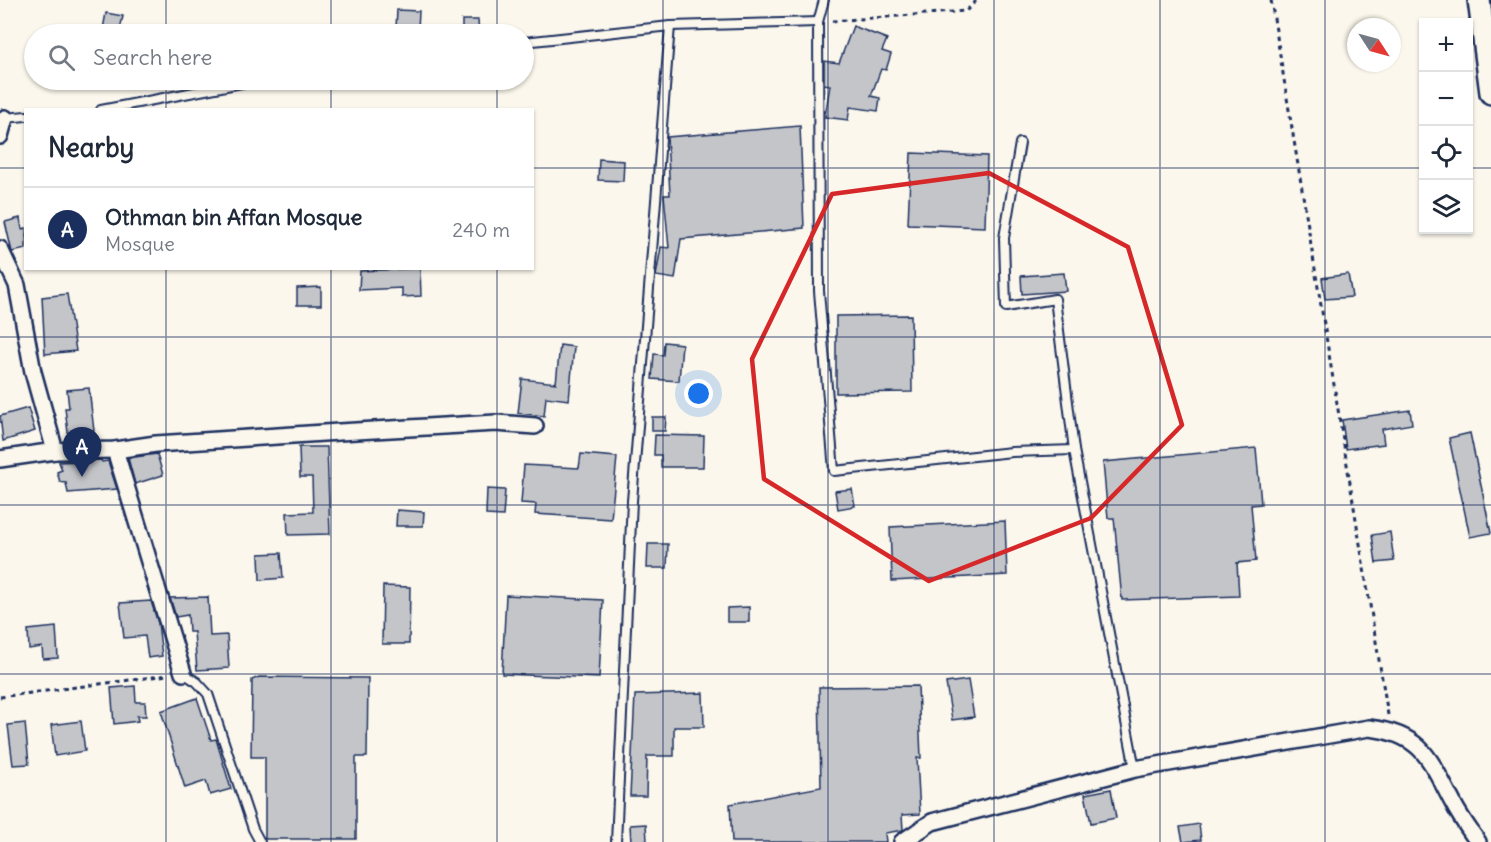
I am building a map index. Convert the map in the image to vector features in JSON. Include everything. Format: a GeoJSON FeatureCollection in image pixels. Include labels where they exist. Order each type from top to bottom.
{"type":"FeatureCollection","features":[{"type":"Feature","properties":{"kind":"main road"},"geometry":{"type":"LineString","coordinates":[[1479,0],[1491,93]]}},
{"type":"Feature","properties":{"kind":"street"},"geometry":{"type":"LineString","coordinates":[[0,136],[5,118]]}},
{"type":"Feature","properties":{"kind":"street"},"geometry":{"type":"LineString","coordinates":[[0,249],[4,267],[17,285],[33,372],[55,451]]}},
{"type":"Feature","properties":{"kind":"street"},"geometry":{"type":"LineString","coordinates":[[0,459],[55,451],[115,450],[156,444],[350,431],[495,423],[535,426]]}},
{"type":"Feature","properties":{"kind":"street"},"geometry":{"type":"LineString","coordinates":[[115,450],[183,673]]}},
{"type":"Feature","properties":{"kind":"street"},"geometry":{"type":"LineString","coordinates":[[902,842],[932,822],[1135,769],[1369,728],[1391,730],[1411,740],[1425,751],[1461,818],[1478,842]]}},
{"type":"Feature","properties":{"kind":"lane"},"geometry":{"type":"LineString","coordinates":[[824,0],[818,22],[819,291],[834,471],[1012,452],[1074,450]]}},
{"type":"Feature","properties":{"kind":"lane"},"geometry":{"type":"LineString","coordinates":[[534,41],[670,26],[818,22]]}},
{"type":"Feature","properties":{"kind":"lane"},"geometry":{"type":"LineString","coordinates":[[616,842],[632,501],[670,26]]}},
{"type":"Feature","properties":{"kind":"lane"},"geometry":{"type":"LineString","coordinates":[[111,108],[205,90]]}},
{"type":"Feature","properties":{"kind":"lane"},"geometry":{"type":"LineString","coordinates":[[5,118],[24,117]]}},
{"type":"Feature","properties":{"kind":"lane"},"geometry":{"type":"LineString","coordinates":[[1020,143],[1004,238],[1006,307],[1055,299],[1074,450],[1135,769]]}},
{"type":"Feature","properties":{"kind":"lane"},"geometry":{"type":"LineString","coordinates":[[183,673],[197,682],[207,694],[253,829],[260,842]]}},
{"type":"Feature","properties":{"kind":"path"},"geometry":{"type":"LineString","coordinates":[[818,22],[966,11],[977,0]]}},
{"type":"Feature","properties":{"kind":"path"},"geometry":{"type":"LineString","coordinates":[[1271,0],[1391,730]]}},
{"type":"Feature","properties":{"kind":"path"},"geometry":{"type":"LineString","coordinates":[[0,697],[183,673]]}},
{"type":"Feature","properties":{"kind":"highlighted area"},"geometry":{"type":"Polygon","coordinates":[[[989,173],[1128,247],[1182,425],[1091,518],[929,581],[764,479],[752,359],[832,194],[989,173]]]}},
{"type":"Feature","properties":{"kind":"building"},"geometry":{"type":"Polygon","coordinates":[[[397,10],[419,11],[418,24],[396,24],[397,10]]]}},
{"type":"Feature","properties":{"kind":"building"},"geometry":{"type":"Polygon","coordinates":[[[106,13],[123,16],[121,24],[104,24],[106,13]]]}},
{"type":"Feature","properties":{"kind":"building"},"geometry":{"type":"Polygon","coordinates":[[[462,20],[478,20],[478,24],[462,24],[462,20]]]}},
{"type":"Feature","properties":{"kind":"building"},"geometry":{"type":"Polygon","coordinates":[[[853,26],[887,39],[882,51],[891,54],[886,70],[881,69],[871,96],[880,98],[878,111],[850,107],[848,120],[825,117],[830,85],[824,84],[824,61],[839,63],[853,26]]]}},
{"type":"Feature","properties":{"kind":"building"},"geometry":{"type":"Polygon","coordinates":[[[800,126],[804,228],[681,239],[675,279],[656,276],[661,247],[669,248],[664,195],[670,195],[667,137],[800,126]]]}},
{"type":"Feature","properties":{"kind":"building"},"geometry":{"type":"Polygon","coordinates":[[[911,153],[987,156],[985,227],[908,224],[911,153]]]}},
{"type":"Feature","properties":{"kind":"building"},"geometry":{"type":"Polygon","coordinates":[[[599,159],[624,161],[623,181],[598,180],[599,159]]]}},
{"type":"Feature","properties":{"kind":"building"},"geometry":{"type":"Polygon","coordinates":[[[20,218],[22,229],[24,228],[24,249],[12,252],[5,222],[20,218]]]}},
{"type":"Feature","properties":{"kind":"building"},"geometry":{"type":"Polygon","coordinates":[[[420,270],[421,296],[402,297],[402,288],[359,290],[360,271],[420,270]]]}},
{"type":"Feature","properties":{"kind":"building"},"geometry":{"type":"Polygon","coordinates":[[[1064,273],[1066,291],[1022,294],[1021,276],[1064,273]]]}},
{"type":"Feature","properties":{"kind":"building"},"geometry":{"type":"Polygon","coordinates":[[[1348,274],[1352,297],[1325,299],[1322,278],[1348,274]]]}},
{"type":"Feature","properties":{"kind":"building"},"geometry":{"type":"Polygon","coordinates":[[[321,287],[321,305],[297,305],[297,288],[321,287]]]}},
{"type":"Feature","properties":{"kind":"building"},"geometry":{"type":"Polygon","coordinates":[[[67,294],[76,351],[45,354],[42,297],[67,294]]]}},
{"type":"Feature","properties":{"kind":"building"},"geometry":{"type":"Polygon","coordinates":[[[911,315],[912,392],[836,393],[836,316],[911,315]]]}},
{"type":"Feature","properties":{"kind":"building"},"geometry":{"type":"Polygon","coordinates":[[[664,342],[682,344],[679,381],[652,379],[654,354],[663,355],[664,342]]]}},
{"type":"Feature","properties":{"kind":"building"},"geometry":{"type":"Polygon","coordinates":[[[560,345],[574,347],[569,400],[546,397],[544,416],[518,413],[522,379],[556,383],[560,345]]]}},
{"type":"Feature","properties":{"kind":"building"},"geometry":{"type":"Polygon","coordinates":[[[89,388],[94,431],[68,433],[65,408],[69,408],[67,390],[89,388]]]}},
{"type":"Feature","properties":{"kind":"building"},"geometry":{"type":"Polygon","coordinates":[[[28,408],[35,431],[3,441],[0,416],[28,408]]]}},
{"type":"Feature","properties":{"kind":"building"},"geometry":{"type":"Polygon","coordinates":[[[1410,410],[1412,424],[1382,429],[1384,444],[1346,449],[1342,420],[1410,410]]]}},
{"type":"Feature","properties":{"kind":"building"},"geometry":{"type":"Polygon","coordinates":[[[652,417],[666,417],[665,431],[652,431],[652,417]]]}},
{"type":"Feature","properties":{"kind":"building"},"geometry":{"type":"Polygon","coordinates":[[[1470,433],[1491,533],[1470,537],[1449,438],[1470,433]]]}},
{"type":"Feature","properties":{"kind":"building"},"geometry":{"type":"Polygon","coordinates":[[[655,435],[704,436],[703,467],[661,467],[661,455],[654,455],[655,435]]]}},
{"type":"Feature","properties":{"kind":"building"},"geometry":{"type":"Polygon","coordinates":[[[299,447],[327,447],[330,534],[288,535],[287,513],[313,512],[312,477],[300,477],[299,447]]]}},
{"type":"Feature","properties":{"kind":"building"},"geometry":{"type":"Polygon","coordinates":[[[1256,448],[1261,504],[1251,505],[1256,561],[1237,563],[1239,596],[1122,600],[1114,518],[1108,518],[1103,462],[1256,448]]]}},
{"type":"Feature","properties":{"kind":"building"},"geometry":{"type":"Polygon","coordinates":[[[157,454],[163,475],[135,484],[128,458],[157,454]]]}},
{"type":"Feature","properties":{"kind":"building"},"geometry":{"type":"Polygon","coordinates":[[[581,454],[617,457],[611,519],[535,514],[536,504],[521,503],[524,465],[579,468],[581,454]]]}},
{"type":"Feature","properties":{"kind":"building"},"geometry":{"type":"Polygon","coordinates":[[[101,460],[102,462],[108,461],[117,489],[68,493],[66,483],[60,482],[57,472],[62,470],[59,462],[101,460]]]}},
{"type":"Feature","properties":{"kind":"building"},"geometry":{"type":"Polygon","coordinates":[[[487,489],[505,490],[503,516],[486,515],[487,489]]]}},
{"type":"Feature","properties":{"kind":"building"},"geometry":{"type":"Polygon","coordinates":[[[852,489],[855,506],[838,509],[835,491],[852,489]]]}},
{"type":"Feature","properties":{"kind":"building"},"geometry":{"type":"Polygon","coordinates":[[[397,510],[424,512],[423,526],[396,526],[397,510]]]}},
{"type":"Feature","properties":{"kind":"building"},"geometry":{"type":"Polygon","coordinates":[[[1005,521],[1007,575],[892,581],[890,527],[1005,521]]]}},
{"type":"Feature","properties":{"kind":"building"},"geometry":{"type":"Polygon","coordinates":[[[1390,532],[1394,561],[1376,563],[1372,535],[1390,532]]]}},
{"type":"Feature","properties":{"kind":"building"},"geometry":{"type":"Polygon","coordinates":[[[648,544],[668,544],[667,568],[647,568],[648,544]]]}},
{"type":"Feature","properties":{"kind":"building"},"geometry":{"type":"Polygon","coordinates":[[[281,553],[283,578],[260,580],[259,554],[281,553]]]}},
{"type":"Feature","properties":{"kind":"building"},"geometry":{"type":"Polygon","coordinates":[[[383,586],[410,587],[409,644],[382,644],[383,586]]]}},
{"type":"Feature","properties":{"kind":"building"},"geometry":{"type":"Polygon","coordinates":[[[506,595],[603,600],[599,678],[502,674],[506,595]]]}},
{"type":"Feature","properties":{"kind":"building"},"geometry":{"type":"Polygon","coordinates":[[[208,597],[210,636],[227,635],[229,668],[197,670],[194,632],[189,632],[188,615],[176,617],[170,598],[208,597]]]}},
{"type":"Feature","properties":{"kind":"building"},"geometry":{"type":"Polygon","coordinates":[[[151,601],[158,623],[162,656],[148,658],[145,636],[124,638],[120,603],[151,601]]]}},
{"type":"Feature","properties":{"kind":"building"},"geometry":{"type":"Polygon","coordinates":[[[749,607],[749,622],[727,622],[727,608],[749,607]]]}},
{"type":"Feature","properties":{"kind":"building"},"geometry":{"type":"Polygon","coordinates":[[[56,627],[58,658],[43,659],[42,647],[29,649],[28,630],[56,627]]]}},
{"type":"Feature","properties":{"kind":"building"},"geometry":{"type":"Polygon","coordinates":[[[259,677],[368,678],[367,757],[356,757],[356,839],[265,839],[265,757],[251,757],[252,680],[259,677]]]}},
{"type":"Feature","properties":{"kind":"building"},"geometry":{"type":"Polygon","coordinates":[[[968,680],[974,717],[952,720],[946,683],[968,680]]]}},
{"type":"Feature","properties":{"kind":"building"},"geometry":{"type":"Polygon","coordinates":[[[135,686],[136,702],[145,702],[146,716],[137,716],[138,721],[114,724],[111,688],[135,686]]]}},
{"type":"Feature","properties":{"kind":"building"},"geometry":{"type":"Polygon","coordinates":[[[918,686],[921,758],[917,758],[920,814],[902,815],[903,830],[885,833],[886,842],[732,842],[730,804],[821,787],[819,687],[918,686]]]}},
{"type":"Feature","properties":{"kind":"building"},"geometry":{"type":"Polygon","coordinates":[[[703,693],[704,727],[674,727],[674,756],[647,756],[646,796],[630,796],[635,695],[703,693]]]}},
{"type":"Feature","properties":{"kind":"building"},"geometry":{"type":"Polygon","coordinates":[[[197,698],[211,740],[216,739],[231,789],[210,795],[206,781],[185,788],[161,711],[197,698]]]}},
{"type":"Feature","properties":{"kind":"building"},"geometry":{"type":"Polygon","coordinates":[[[81,721],[85,751],[55,756],[51,725],[81,721]]]}},
{"type":"Feature","properties":{"kind":"building"},"geometry":{"type":"Polygon","coordinates":[[[25,723],[29,764],[13,765],[8,725],[25,723]]]}},
{"type":"Feature","properties":{"kind":"building"},"geometry":{"type":"Polygon","coordinates":[[[1111,789],[1116,818],[1091,823],[1085,794],[1111,789]]]}},
{"type":"Feature","properties":{"kind":"building"},"geometry":{"type":"Polygon","coordinates":[[[646,824],[647,841],[631,842],[630,825],[646,824]]]}},
{"type":"Feature","properties":{"kind":"building"},"geometry":{"type":"Polygon","coordinates":[[[1199,824],[1201,840],[1183,842],[1180,827],[1199,824]]]}},
{"type":"Feature","properties":{"kind":"place","name":"Othman bin Affan Mosque"},"geometry":{"type":"Point","coordinates":[82,477]}}]}
